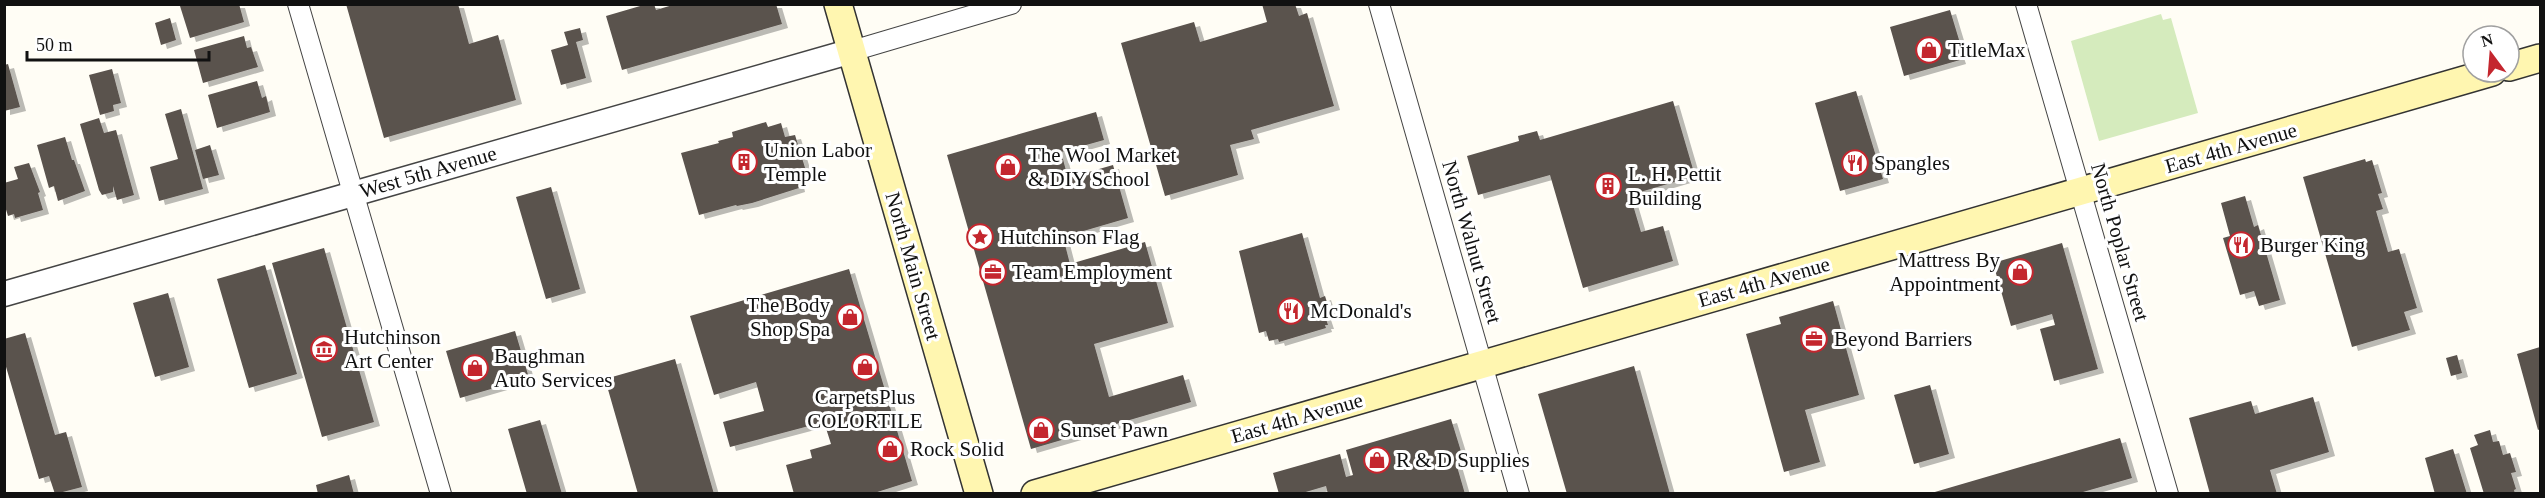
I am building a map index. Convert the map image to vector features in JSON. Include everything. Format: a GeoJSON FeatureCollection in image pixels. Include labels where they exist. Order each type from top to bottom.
{"type":"FeatureCollection","features":[{"type":"Feature","properties":{"kind":"main road","name":"North Main Street"},"geometry":{"type":"LineString","coordinates":[[838,4],[979,494]]}},
{"type":"Feature","properties":{"kind":"main road"},"geometry":{"type":"LineString","coordinates":[[2521,64],[2541,58]]}},
{"type":"Feature","properties":{"kind":"main road","name":"East 4th Avenue"},"geometry":{"type":"LineString","coordinates":[[1035,494],[2461,81]]}},
{"type":"Feature","properties":{"kind":"street"},"geometry":{"type":"LineString","coordinates":[[298,4],[441,494]]}},
{"type":"Feature","properties":{"kind":"street"},"geometry":{"type":"LineString","coordinates":[[852,51],[1011,4]]}},
{"type":"Feature","properties":{"kind":"street","name":"North Walnut Street"},"geometry":{"type":"LineString","coordinates":[[1379,4],[1519,494]]}},
{"type":"Feature","properties":{"kind":"street","name":"North Poplar Street"},"geometry":{"type":"LineString","coordinates":[[2026,4],[2168,494]]}},
{"type":"Feature","properties":{"kind":"street","name":"West 5th Avenue"},"geometry":{"type":"LineString","coordinates":[[4,294],[852,51]]}},
{"type":"Feature","properties":{"kind":"green space"},"geometry":{"type":"Polygon","coordinates":[[[2161,14],[2163,20],[2171,18],[2198,113],[2099,141],[2071,41],[2161,14]]]}},
{"type":"Feature","properties":{"kind":"building"},"geometry":{"type":"Polygon","coordinates":[[[185,4],[239,4],[244,22],[190,38],[180,6],[185,4]]]}},
{"type":"Feature","properties":{"kind":"building"},"geometry":{"type":"Polygon","coordinates":[[[346,4],[458,4],[469,44],[498,35],[516,100],[384,138],[346,4]]]}},
{"type":"Feature","properties":{"kind":"building"},"geometry":{"type":"Polygon","coordinates":[[[654,4],[656,10],[676,4],[776,4],[782,24],[622,70],[606,16],[654,4]]]}},
{"type":"Feature","properties":{"kind":"building"},"geometry":{"type":"Polygon","coordinates":[[[1262,4],[1295,4],[1299,16],[1307,13],[1334,106],[1251,130],[1254,139],[1230,145],[1238,175],[1165,196],[1121,43],[1194,22],[1200,42],[1267,22],[1262,4]]]}},
{"type":"Feature","properties":{"kind":"building"},"geometry":{"type":"Polygon","coordinates":[[[1950,10],[1963,53],[1958,54],[1960,60],[1904,76],[1890,27],[1950,10]]]}},
{"type":"Feature","properties":{"kind":"building"},"geometry":{"type":"Polygon","coordinates":[[[170,18],[176,40],[161,45],[155,23],[170,18]]]}},
{"type":"Feature","properties":{"kind":"building"},"geometry":{"type":"Polygon","coordinates":[[[580,28],[583,40],[576,42],[586,78],[561,85],[551,50],[568,45],[564,32],[580,28]]]}},
{"type":"Feature","properties":{"kind":"building"},"geometry":{"type":"Polygon","coordinates":[[[244,36],[247,48],[251,47],[258,67],[203,83],[194,50],[244,36]]]}},
{"type":"Feature","properties":{"kind":"building"},"geometry":{"type":"Polygon","coordinates":[[[8,64],[20,107],[4,111],[4,65],[8,64]]]}},
{"type":"Feature","properties":{"kind":"building"},"geometry":{"type":"Polygon","coordinates":[[[112,69],[121,103],[113,105],[114,111],[100,115],[89,75],[112,69]]]}},
{"type":"Feature","properties":{"kind":"building"},"geometry":{"type":"Polygon","coordinates":[[[257,81],[262,98],[266,96],[270,112],[217,128],[208,95],[257,81]]]}},
{"type":"Feature","properties":{"kind":"building"},"geometry":{"type":"Polygon","coordinates":[[[1856,91],[1883,179],[1840,191],[1815,103],[1856,91]]]}},
{"type":"Feature","properties":{"kind":"building","name":"L. H. Pettit Building"},"geometry":{"type":"Polygon","coordinates":[[[1673,101],[1695,176],[1630,195],[1641,232],[1663,226],[1673,261],[1583,288],[1550,175],[1478,195],[1467,156],[1519,141],[1518,136],[1537,131],[1540,140],[1673,101]]]}},
{"type":"Feature","properties":{"kind":"building"},"geometry":{"type":"Polygon","coordinates":[[[181,109],[203,189],[159,201],[150,167],[178,159],[165,114],[181,109]]]}},
{"type":"Feature","properties":{"kind":"building"},"geometry":{"type":"Polygon","coordinates":[[[1096,112],[1104,140],[1061,152],[1068,178],[1113,165],[1128,218],[1063,237],[1070,264],[1145,242],[1168,323],[1094,344],[1109,397],[1183,375],[1191,402],[1031,449],[947,155],[1096,112]]]}},
{"type":"Feature","properties":{"kind":"building"},"geometry":{"type":"Polygon","coordinates":[[[99,118],[104,133],[116,130],[134,195],[117,200],[113,186],[113,192],[102,195],[99,190],[80,124],[99,118]]]}},
{"type":"Feature","properties":{"kind":"building","name":"Union Labor Temple"},"geometry":{"type":"Polygon","coordinates":[[[766,122],[768,127],[781,123],[785,137],[795,135],[806,171],[796,174],[799,188],[752,203],[699,215],[681,153],[719,143],[718,141],[733,137],[732,132],[766,122]]]}},
{"type":"Feature","properties":{"kind":"building"},"geometry":{"type":"Polygon","coordinates":[[[65,137],[85,191],[58,201],[54,186],[49,188],[37,145],[65,137]]]}},
{"type":"Feature","properties":{"kind":"building"},"geometry":{"type":"Polygon","coordinates":[[[210,145],[219,175],[203,179],[195,150],[210,145]]]}},
{"type":"Feature","properties":{"kind":"building"},"geometry":{"type":"Polygon","coordinates":[[[2365,159],[2366,162],[2372,160],[2382,193],[2378,194],[2383,209],[2376,211],[2388,252],[2399,249],[2417,308],[2404,312],[2410,330],[2352,347],[2303,177],[2365,159]]]}},
{"type":"Feature","properties":{"kind":"building"},"geometry":{"type":"Polygon","coordinates":[[[29,163],[40,192],[38,193],[43,210],[15,218],[14,214],[8,216],[4,203],[4,183],[18,179],[14,167],[29,163]]]}},
{"type":"Feature","properties":{"kind":"building"},"geometry":{"type":"Polygon","coordinates":[[[551,187],[580,289],[546,299],[516,197],[551,187]]]}},
{"type":"Feature","properties":{"kind":"building"},"geometry":{"type":"Polygon","coordinates":[[[2245,196],[2254,227],[2258,225],[2280,300],[2259,306],[2254,291],[2240,295],[2223,238],[2230,236],[2221,203],[2245,196]]]}},
{"type":"Feature","properties":{"kind":"building"},"geometry":{"type":"Polygon","coordinates":[[[1302,233],[1320,298],[1325,296],[1330,312],[1324,313],[1328,325],[1325,325],[1326,328],[1279,342],[1278,339],[1269,341],[1266,331],[1259,333],[1239,251],[1302,233]]]}},
{"type":"Feature","properties":{"kind":"building"},"geometry":{"type":"Polygon","coordinates":[[[2062,243],[2098,369],[2054,381],[2040,329],[2055,325],[2052,314],[2011,326],[1993,263],[2062,243]]]}},
{"type":"Feature","properties":{"kind":"building"},"geometry":{"type":"Polygon","coordinates":[[[324,248],[374,422],[322,437],[272,263],[324,248]]]}},
{"type":"Feature","properties":{"kind":"building"},"geometry":{"type":"Polygon","coordinates":[[[265,265],[297,374],[249,388],[217,279],[265,265]]]}},
{"type":"Feature","properties":{"kind":"building"},"geometry":{"type":"Polygon","coordinates":[[[849,269],[912,481],[871,494],[794,494],[786,465],[812,458],[810,450],[831,444],[824,422],[730,447],[723,422],[764,411],[756,382],[714,395],[690,316],[849,269]]]}},
{"type":"Feature","properties":{"kind":"building"},"geometry":{"type":"Polygon","coordinates":[[[168,293],[189,367],[155,377],[133,303],[168,293]]]}},
{"type":"Feature","properties":{"kind":"building"},"geometry":{"type":"Polygon","coordinates":[[[1833,301],[1859,395],[1805,410],[1820,462],[1784,472],[1746,334],[1781,324],[1779,317],[1833,301]]]}},
{"type":"Feature","properties":{"kind":"building"},"geometry":{"type":"Polygon","coordinates":[[[515,331],[529,378],[460,398],[446,351],[515,331]]]}},
{"type":"Feature","properties":{"kind":"building"},"geometry":{"type":"Polygon","coordinates":[[[25,333],[55,435],[66,432],[82,487],[55,494],[49,476],[39,479],[4,360],[4,339],[25,333]]]}},
{"type":"Feature","properties":{"kind":"building"},"geometry":{"type":"Polygon","coordinates":[[[2540,347],[2540,429],[2538,430],[2517,354],[2540,347]]]}},
{"type":"Feature","properties":{"kind":"building"},"geometry":{"type":"Polygon","coordinates":[[[2457,355],[2462,373],[2451,376],[2446,358],[2457,355]]]}},
{"type":"Feature","properties":{"kind":"building"},"geometry":{"type":"Polygon","coordinates":[[[675,359],[714,494],[638,494],[605,379],[675,359]]]}},
{"type":"Feature","properties":{"kind":"building"},"geometry":{"type":"Polygon","coordinates":[[[1634,366],[1670,494],[1567,494],[1538,394],[1634,366]]]}},
{"type":"Feature","properties":{"kind":"building"},"geometry":{"type":"Polygon","coordinates":[[[1930,385],[1949,454],[1914,464],[1894,395],[1930,385]]]}},
{"type":"Feature","properties":{"kind":"building"},"geometry":{"type":"Polygon","coordinates":[[[2313,397],[2329,452],[2270,470],[2277,494],[2210,494],[2189,418],[2251,401],[2255,414],[2313,397]]]}},
{"type":"Feature","properties":{"kind":"building"},"geometry":{"type":"Polygon","coordinates":[[[1451,419],[1464,461],[1456,463],[1465,494],[1328,494],[1326,486],[1299,494],[1279,494],[1273,473],[1340,454],[1346,477],[1353,475],[1346,450],[1451,419]]]}},
{"type":"Feature","properties":{"kind":"building"},"geometry":{"type":"Polygon","coordinates":[[[540,420],[562,494],[527,494],[508,429],[540,420]]]}},
{"type":"Feature","properties":{"kind":"building"},"geometry":{"type":"Polygon","coordinates":[[[2490,430],[2493,442],[2499,441],[2503,455],[2510,453],[2516,472],[2511,473],[2516,489],[2515,494],[2484,494],[2470,448],[2478,445],[2474,435],[2490,430]]]}},
{"type":"Feature","properties":{"kind":"building"},"geometry":{"type":"Polygon","coordinates":[[[2120,438],[2132,478],[2076,494],[1928,494],[2120,438]]]}},
{"type":"Feature","properties":{"kind":"building"},"geometry":{"type":"Polygon","coordinates":[[[2453,449],[2467,494],[2435,494],[2425,458],[2453,449]]]}},
{"type":"Feature","properties":{"kind":"building"},"geometry":{"type":"Polygon","coordinates":[[[349,475],[354,494],[318,494],[316,485],[349,475]]]}},
{"type":"Feature","properties":{"kind":"place","name":"TitleMax"},"geometry":{"type":"Point","coordinates":[1929,50]}},
{"type":"Feature","properties":{"kind":"place","name":"Union Labor Temple"},"geometry":{"type":"Point","coordinates":[744,162]}},
{"type":"Feature","properties":{"kind":"place","name":"Spangles"},"geometry":{"type":"Point","coordinates":[1855,163]}},
{"type":"Feature","properties":{"kind":"place","name":"The Wool Market & DIY School"},"geometry":{"type":"Point","coordinates":[1008,167]}},
{"type":"Feature","properties":{"kind":"place","name":"L. H. Pettit Building"},"geometry":{"type":"Point","coordinates":[1608,186]}},
{"type":"Feature","properties":{"kind":"place","name":"Hutchinson Flag"},"geometry":{"type":"Point","coordinates":[980,237]}},
{"type":"Feature","properties":{"kind":"place","name":"Burger King"},"geometry":{"type":"Point","coordinates":[2241,245]}},
{"type":"Feature","properties":{"kind":"place","name":"Team Employment"},"geometry":{"type":"Point","coordinates":[993,272]}},
{"type":"Feature","properties":{"kind":"place","name":"Mattress By Appointment"},"geometry":{"type":"Point","coordinates":[2020,272]}},
{"type":"Feature","properties":{"kind":"place","name":"McDonald's"},"geometry":{"type":"Point","coordinates":[1291,311]}},
{"type":"Feature","properties":{"kind":"place","name":"The Body Shop Spa"},"geometry":{"type":"Point","coordinates":[850,317]}},
{"type":"Feature","properties":{"kind":"place","name":"Beyond Barriers"},"geometry":{"type":"Point","coordinates":[1814,339]}},
{"type":"Feature","properties":{"kind":"place","name":"Hutchinson Art Center"},"geometry":{"type":"Point","coordinates":[324,349]}},
{"type":"Feature","properties":{"kind":"place","name":"CarpetsPlus COLORTILE"},"geometry":{"type":"Point","coordinates":[865,367]}},
{"type":"Feature","properties":{"kind":"place","name":"Baughman Auto Services"},"geometry":{"type":"Point","coordinates":[475,368]}},
{"type":"Feature","properties":{"kind":"place","name":"Sunset Pawn"},"geometry":{"type":"Point","coordinates":[1041,430]}},
{"type":"Feature","properties":{"kind":"place","name":"Rock Solid"},"geometry":{"type":"Point","coordinates":[890,449]}},
{"type":"Feature","properties":{"kind":"place","name":"R & D Supplies"},"geometry":{"type":"Point","coordinates":[1377,460]}}]}
